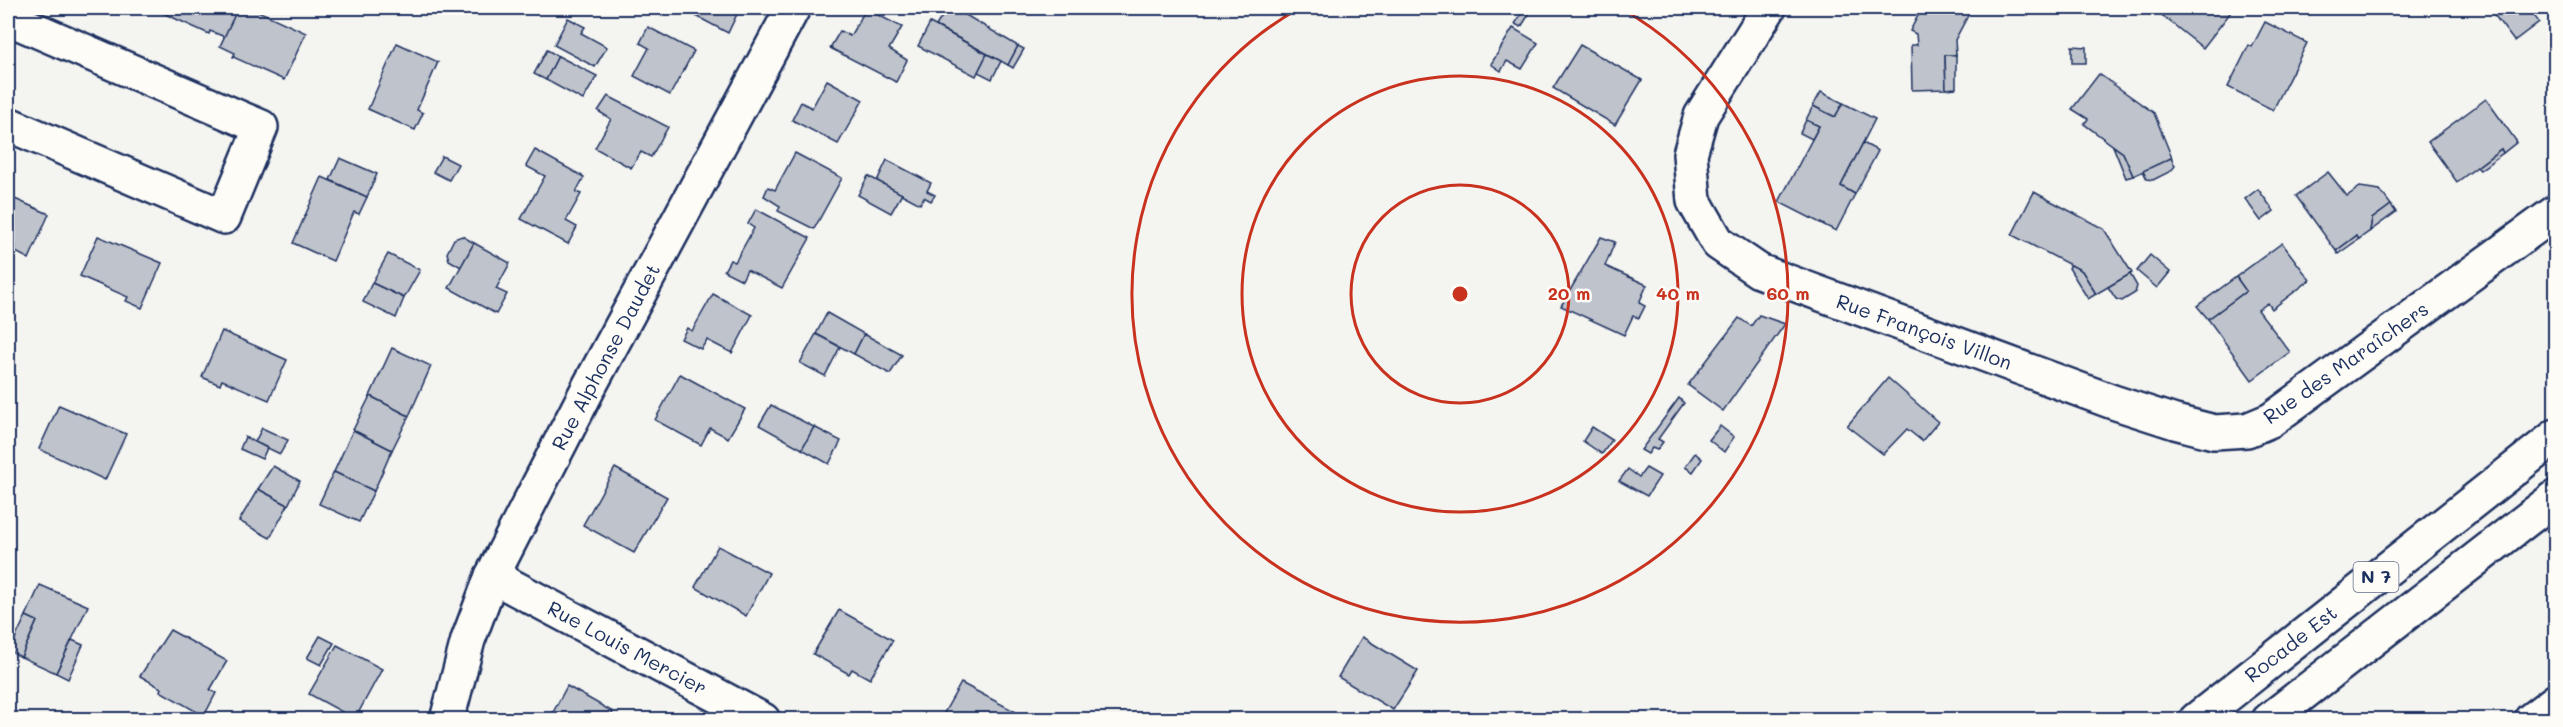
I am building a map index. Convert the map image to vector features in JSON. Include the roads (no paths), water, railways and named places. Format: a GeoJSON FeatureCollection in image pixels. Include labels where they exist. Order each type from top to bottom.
{"type":"FeatureCollection","features":[{"type":"Feature","properties":{"kind":"main road","name":"Rue Alphonse Daudet"},"geometry":{"type":"LineString","coordinates":[[447,720],[468,640],[492,576],[590,385],[794,8]]}},
{"type":"Feature","properties":{"kind":"main road","name":"Rue François Villon"},"geometry":{"type":"LineString","coordinates":[[1769,8],[1701,116],[1690,154],[1694,201],[1718,243],[1759,270],[2113,402]]}},
{"type":"Feature","properties":{"kind":"main road"},"geometry":{"type":"LineString","coordinates":[[8,18],[261,126],[224,218],[8,124]]}},
{"type":"Feature","properties":{"kind":"main road","name":"Rue des Maraîchers"},"geometry":{"type":"LineString","coordinates":[[2113,402],[2214,432],[2247,430],[2271,420],[2556,212]]}},
{"type":"Feature","properties":{"kind":"main road","name":"Rocade Est"},"geometry":{"type":"LineString","coordinates":[[2196,720],[2556,436]]}},
{"type":"Feature","properties":{"kind":"main road"},"geometry":{"type":"LineString","coordinates":[[2269,720],[2556,497]]}},
{"type":"Feature","properties":{"kind":"main road","name":"Rue Louis Mercier"},"geometry":{"type":"LineString","coordinates":[[492,576],[763,720]]}},
{"type":"Feature","properties":{"kind":"main road"},"geometry":{"type":"LineString","coordinates":[[2531,720],[2556,700]]}}]}
